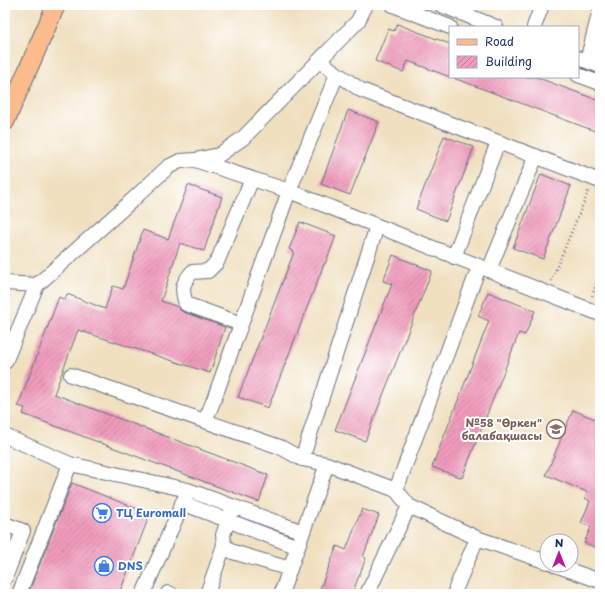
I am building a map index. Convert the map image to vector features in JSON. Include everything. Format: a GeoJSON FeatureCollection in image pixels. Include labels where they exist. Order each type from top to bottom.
{"type":"FeatureCollection","features":[{"type":"Feature","properties":{"kind":"main road"},"geometry":{"type":"LineString","coordinates":[[5,122],[56,5]]}},
{"type":"Feature","properties":{"kind":"street"},"geometry":{"type":"LineString","coordinates":[[5,362],[36,285],[128,204],[168,166],[180,161],[195,160],[219,155],[243,138],[358,21],[366,5]]}},
{"type":"Feature","properties":{"kind":"street"},"geometry":{"type":"LineString","coordinates":[[392,5],[449,27]]}},
{"type":"Feature","properties":{"kind":"street"},"geometry":{"type":"LineString","coordinates":[[441,5],[494,26]]}},
{"type":"Feature","properties":{"kind":"street"},"geometry":{"type":"LineString","coordinates":[[534,26],[539,6]]}},
{"type":"Feature","properties":{"kind":"street"},"geometry":{"type":"LineString","coordinates":[[588,62],[600,10]]}},
{"type":"Feature","properties":{"kind":"street"},"geometry":{"type":"LineString","coordinates":[[319,61],[361,90],[597,180]]}},
{"type":"Feature","properties":{"kind":"street"},"geometry":{"type":"LineString","coordinates":[[204,421],[213,402],[289,191],[337,74]]}},
{"type":"Feature","properties":{"kind":"street"},"geometry":{"type":"LineString","coordinates":[[579,75],[600,83]]}},
{"type":"Feature","properties":{"kind":"street"},"geometry":{"type":"LineString","coordinates":[[454,256],[498,142]]}},
{"type":"Feature","properties":{"kind":"street"},"geometry":{"type":"LineString","coordinates":[[396,490],[484,268],[536,156]]}},
{"type":"Feature","properties":{"kind":"street"},"geometry":{"type":"LineString","coordinates":[[195,160],[289,191],[600,314]]}},
{"type":"Feature","properties":{"kind":"street"},"geometry":{"type":"LineString","coordinates":[[241,324],[186,304],[182,293],[184,281],[192,272],[208,271],[217,262],[252,179]]}},
{"type":"Feature","properties":{"kind":"street"},"geometry":{"type":"LineString","coordinates":[[302,459],[377,226]]}},
{"type":"Feature","properties":{"kind":"street"},"geometry":{"type":"LineString","coordinates":[[5,283],[36,285]]}},
{"type":"Feature","properties":{"kind":"street"},"geometry":{"type":"LineString","coordinates":[[71,375],[280,447],[302,459],[327,464],[396,490],[409,506],[477,538],[539,559]]}},
{"type":"Feature","properties":{"kind":"street"},"geometry":{"type":"LineString","coordinates":[[5,436],[70,464],[188,490],[303,532]]}},
{"type":"Feature","properties":{"kind":"street"},"geometry":{"type":"LineString","coordinates":[[19,594],[70,464]]}},
{"type":"Feature","properties":{"kind":"street"},"geometry":{"type":"LineString","coordinates":[[281,594],[327,464]]}},
{"type":"Feature","properties":{"kind":"street"},"geometry":{"type":"LineString","coordinates":[[143,594],[188,490]]}},
{"type":"Feature","properties":{"kind":"street"},"geometry":{"type":"LineString","coordinates":[[182,503],[298,546]]}},
{"type":"Feature","properties":{"kind":"street"},"geometry":{"type":"LineString","coordinates":[[207,594],[224,545],[223,535],[233,506]]}},
{"type":"Feature","properties":{"kind":"street"},"geometry":{"type":"LineString","coordinates":[[367,594],[409,506]]}},
{"type":"Feature","properties":{"kind":"street"},"geometry":{"type":"LineString","coordinates":[[5,524],[23,531],[5,578]]}},
{"type":"Feature","properties":{"kind":"street"},"geometry":{"type":"LineString","coordinates":[[455,594],[456,588],[477,538]]}},
{"type":"Feature","properties":{"kind":"street"},"geometry":{"type":"LineString","coordinates":[[224,545],[233,552],[290,569]]}},
{"type":"Feature","properties":{"kind":"street"},"geometry":{"type":"LineString","coordinates":[[579,573],[600,580]]}},
{"type":"Feature","properties":{"kind":"street"},"geometry":{"type":"LineString","coordinates":[[168,594],[171,594]]}},
{"type":"Feature","properties":{"kind":"path"},"geometry":{"type":"LineString","coordinates":[[546,293],[597,180]]}},
{"type":"Feature","properties":{"kind":"path"},"geometry":{"type":"LineString","coordinates":[[587,309],[600,274]]}},
{"type":"Feature","properties":{"kind":"building"},"geometry":{"type":"Polygon","coordinates":[[[397,24],[449,44],[449,77],[408,61],[403,72],[375,61],[388,29],[394,31],[397,24]]]}},
{"type":"Feature","properties":{"kind":"building"},"geometry":{"type":"Polygon","coordinates":[[[454,78],[539,78],[600,101],[600,133],[454,78]]]}},
{"type":"Feature","properties":{"kind":"building"},"geometry":{"type":"Polygon","coordinates":[[[348,110],[379,122],[350,195],[321,184],[348,110]]]}},
{"type":"Feature","properties":{"kind":"building"},"geometry":{"type":"Polygon","coordinates":[[[444,136],[474,147],[446,221],[416,209],[444,136]]]}},
{"type":"Feature","properties":{"kind":"building"},"geometry":{"type":"Polygon","coordinates":[[[541,174],[571,186],[543,259],[513,248],[541,174]]]}},
{"type":"Feature","properties":{"kind":"building"},"geometry":{"type":"Polygon","coordinates":[[[188,185],[222,197],[204,251],[180,243],[161,301],[178,307],[183,312],[225,327],[210,373],[78,330],[54,394],[268,475],[259,502],[23,414],[25,408],[18,406],[59,297],[65,300],[67,294],[105,309],[113,286],[123,289],[143,230],[168,239],[188,185]]]}},
{"type":"Feature","properties":{"kind":"building"},"geometry":{"type":"Polygon","coordinates":[[[300,222],[336,236],[268,408],[238,397],[294,252],[289,249],[300,222]]]}},
{"type":"Feature","properties":{"kind":"building"},"geometry":{"type":"Polygon","coordinates":[[[393,255],[432,271],[365,441],[335,430],[392,284],[383,281],[393,255]]]}},
{"type":"Feature","properties":{"kind":"building"},"geometry":{"type":"Polygon","coordinates":[[[488,292],[535,311],[525,335],[519,333],[462,478],[432,467],[489,321],[478,316],[488,292]]]}},
{"type":"Feature","properties":{"kind":"building"},"geometry":{"type":"Polygon","coordinates":[[[573,410],[600,421],[600,549],[584,543],[591,527],[581,523],[590,501],[585,498],[587,492],[546,475],[573,410]]]}},
{"type":"Feature","properties":{"kind":"building"},"geometry":{"type":"Polygon","coordinates":[[[72,483],[150,514],[119,594],[28,594],[72,483]]]}},
{"type":"Feature","properties":{"kind":"building"},"geometry":{"type":"Polygon","coordinates":[[[362,509],[379,515],[363,557],[366,558],[352,594],[318,594],[337,546],[346,550],[362,509]]]}},
{"type":"Feature","properties":{"kind":"place","name":"№58 \"Өркен\" балабақшасы"},"geometry":{"type":"Point","coordinates":[556,429]}},
{"type":"Feature","properties":{"kind":"place","name":"ТЦ Euromall"},"geometry":{"type":"Point","coordinates":[102,513]}},
{"type":"Feature","properties":{"kind":"place","name":"DNS"},"geometry":{"type":"Point","coordinates":[104,566]}}]}
